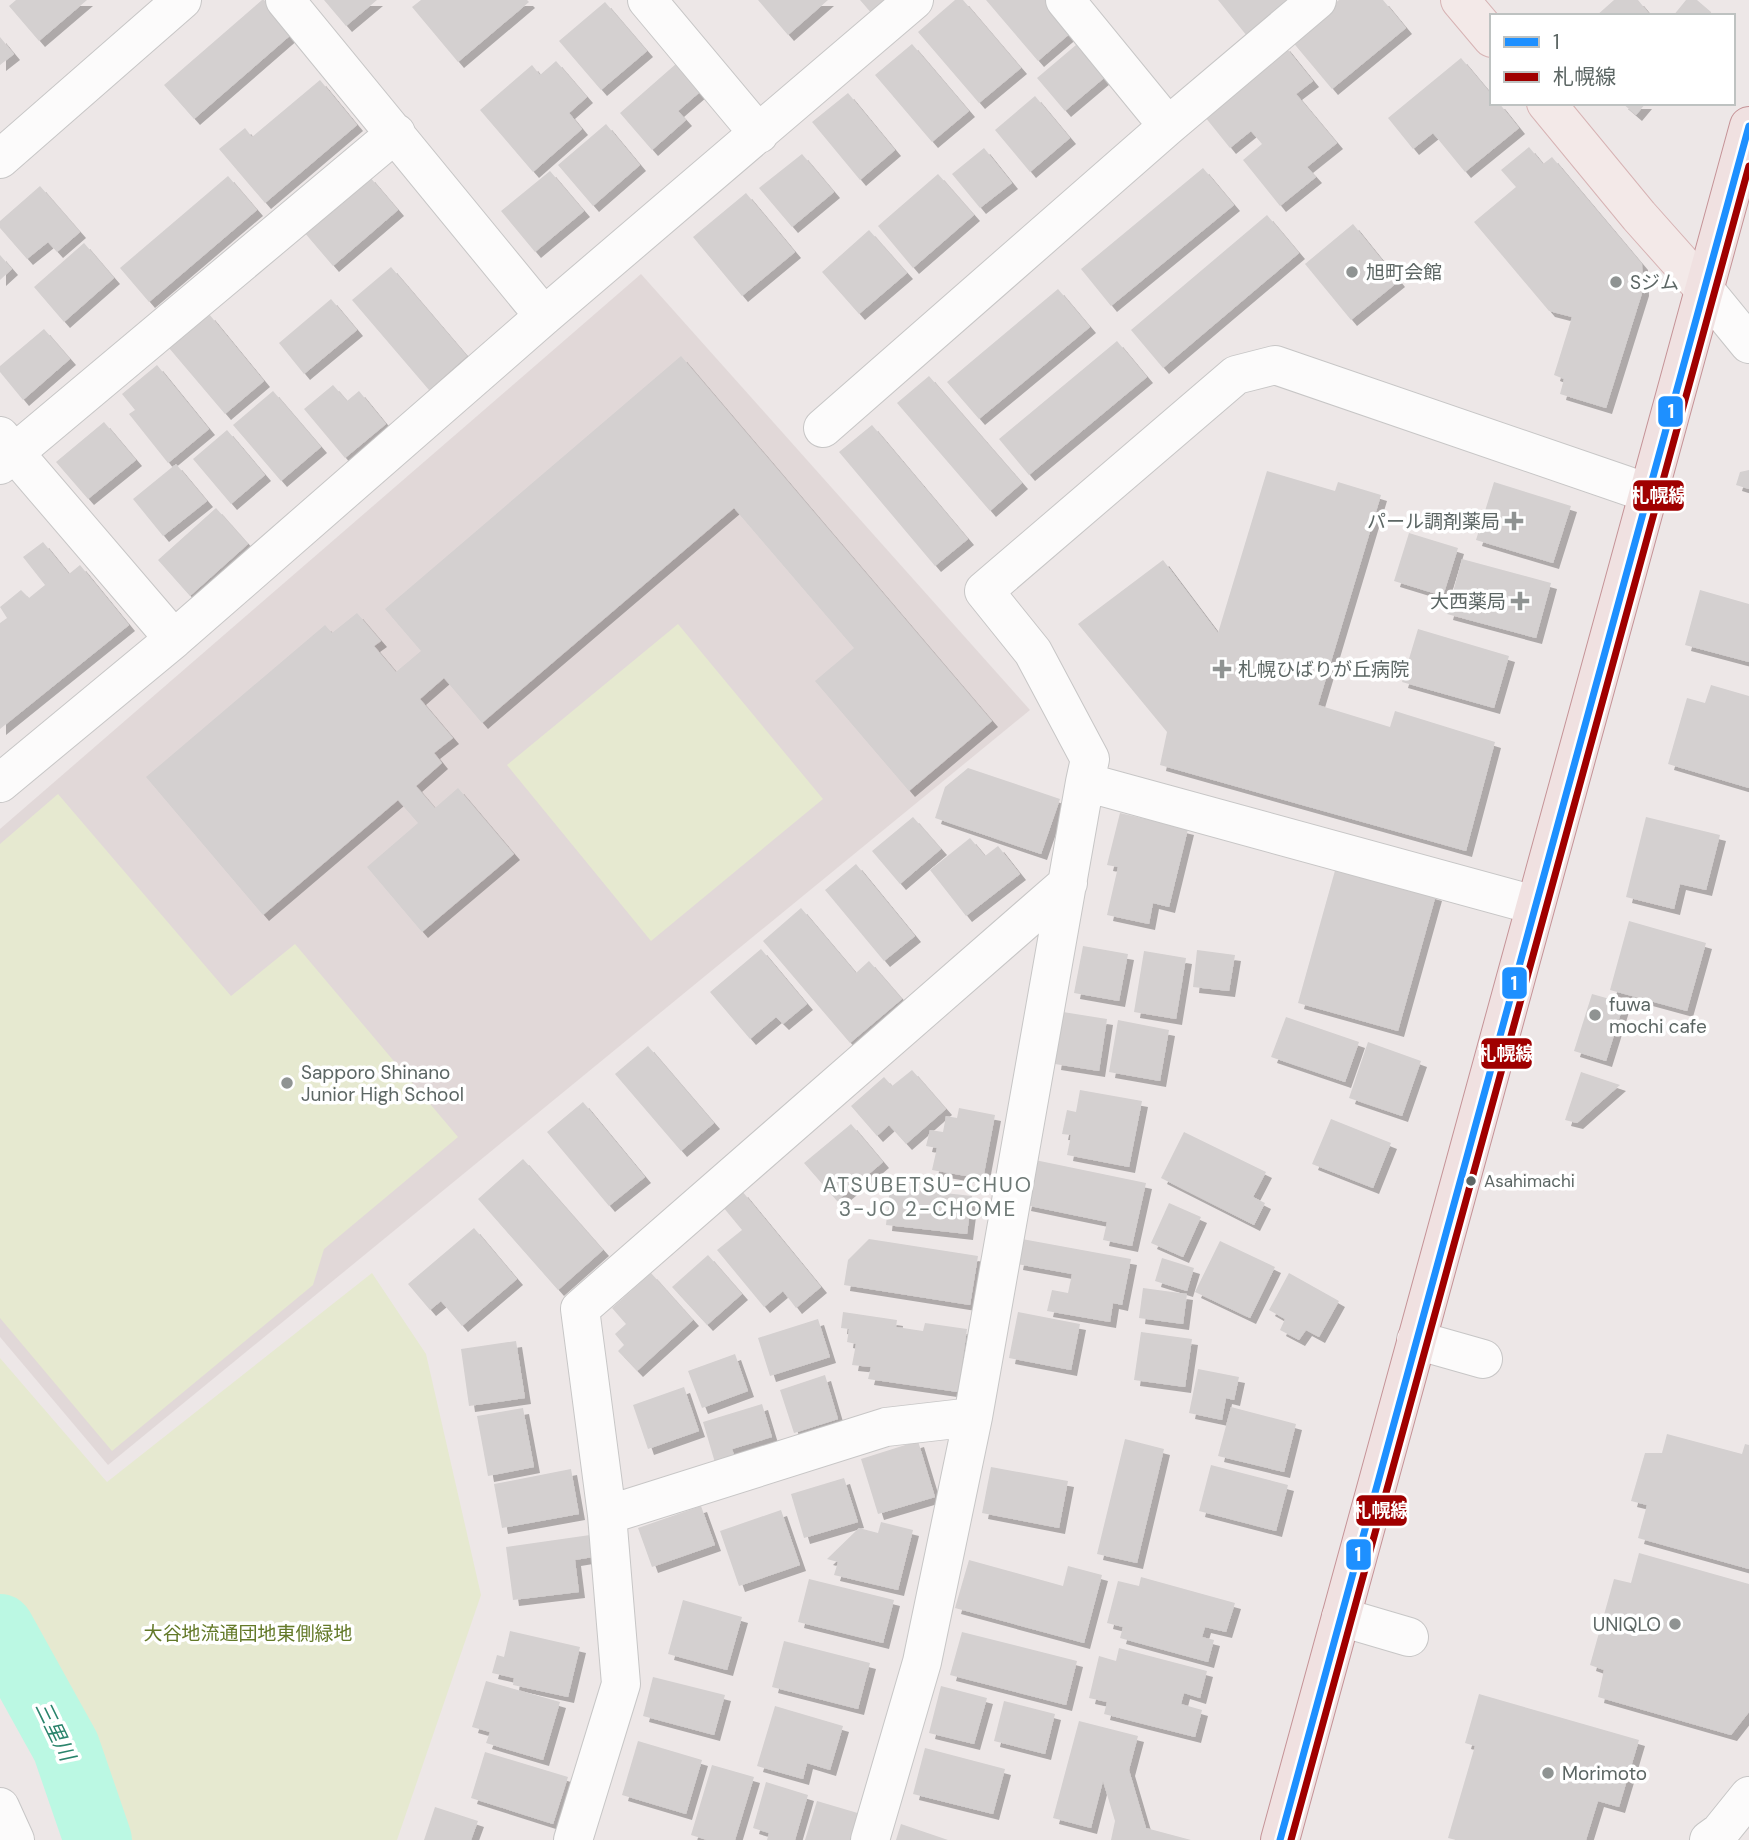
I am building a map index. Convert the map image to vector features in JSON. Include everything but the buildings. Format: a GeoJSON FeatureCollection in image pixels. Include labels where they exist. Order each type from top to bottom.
{"type":"FeatureCollection","features":[{"type":"Feature","properties":{"kind":"highway"},"geometry":{"type":"LineString","coordinates":[[1280,1840],[1749,127]]}},
{"type":"Feature","properties":{"kind":"main road"},"geometry":{"type":"LineString","coordinates":[[1460,0],[1490,36]]}},
{"type":"Feature","properties":{"kind":"main road"},"geometry":{"type":"LineString","coordinates":[[1548,105],[1639,216],[1704,289]]}},
{"type":"Feature","properties":{"kind":"street"},"geometry":{"type":"LineString","coordinates":[[0,159],[182,0]]}},
{"type":"Feature","properties":{"kind":"street"},"geometry":{"type":"LineString","coordinates":[[285,0],[544,316]]}},
{"type":"Feature","properties":{"kind":"street"},"geometry":{"type":"LineString","coordinates":[[647,0],[760,134]]}},
{"type":"Feature","properties":{"kind":"street"},"geometry":{"type":"LineString","coordinates":[[0,783],[174,639],[544,316],[914,0]]}},
{"type":"Feature","properties":{"kind":"street"},"geometry":{"type":"LineString","coordinates":[[1065,0],[1168,126]]}},
{"type":"Feature","properties":{"kind":"street"},"geometry":{"type":"LineString","coordinates":[[823,428],[1168,126],[1317,0]]}},
{"type":"Feature","properties":{"kind":"street"},"geometry":{"type":"LineString","coordinates":[[174,639],[5,452],[396,133]]}},
{"type":"Feature","properties":{"kind":"street"},"geometry":{"type":"LineString","coordinates":[[1704,289],[1749,344]]}},
{"type":"Feature","properties":{"kind":"street"},"geometry":{"type":"LineString","coordinates":[[870,1840],[922,1662],[973,1417],[1090,759],[1033,652],[984,591],[1236,375],[1275,365],[1648,493]]}},
{"type":"Feature","properties":{"kind":"street"},"geometry":{"type":"LineString","coordinates":[[1085,782],[1534,905]]}},
{"type":"Feature","properties":{"kind":"street"},"geometry":{"type":"LineString","coordinates":[[573,1840],[621,1684],[607,1515],[580,1309],[1068,883]]}},
{"type":"Feature","properties":{"kind":"street"},"geometry":{"type":"LineString","coordinates":[[1416,1340],[1483,1359]]}},
{"type":"Feature","properties":{"kind":"street"},"geometry":{"type":"LineString","coordinates":[[607,1515],[886,1427],[973,1417]]}},
{"type":"Feature","properties":{"kind":"street"},"geometry":{"type":"LineString","coordinates":[[1340,1617],[1409,1637]]}},
{"type":"Feature","properties":{"kind":"street"},"geometry":{"type":"LineString","coordinates":[[1709,1840],[1720,1832],[1749,1796]]}},
{"type":"Feature","properties":{"kind":"street"},"geometry":{"type":"LineString","coordinates":[[0,1807],[15,1840]]}},
{"type":"Feature","properties":{"kind":"shaded area","name":"Sapporo Shinano Junior High School"},"geometry":{"type":"Polygon","coordinates":[[[641,274],[1030,710],[108,1465],[0,1337],[0,829],[641,274]]]}},
{"type":"Feature","properties":{"kind":"green space"},"geometry":{"type":"Polygon","coordinates":[[[678,624],[823,799],[651,941],[507,765],[678,624]]]}},
{"type":"Feature","properties":{"kind":"green space"},"geometry":{"type":"Polygon","coordinates":[[[58,794],[231,996],[295,944],[458,1137],[324,1249],[313,1285],[112,1451],[0,1318],[0,844],[58,794]]]}},
{"type":"Feature","properties":{"kind":"green space","name":"大谷地流通団地東側緑地"},"geometry":{"type":"Polygon","coordinates":[[[372,1273],[426,1354],[481,1595],[397,1840],[90,1840],[0,1609],[0,1358],[107,1482],[372,1273]]]}},
{"type":"Feature","properties":{"kind":"waterway","name":"三里川"},"geometry":{"type":"LineString","coordinates":[[0,1628],[66,1747],[98,1840]]}},
{"type":"Feature","properties":{"kind":"transit line","name":"1"},"geometry":{"type":"LineString","coordinates":[[1280,1840],[1749,126]]}},
{"type":"Feature","properties":{"kind":"transit line","name":"札幌線"},"geometry":{"type":"LineString","coordinates":[[1291,1840],[1749,166]]}},
{"type":"Feature","properties":{"kind":"place","name":"旭町会館"},"geometry":{"type":"Point","coordinates":[1352,272]}},
{"type":"Feature","properties":{"kind":"place","name":"Sジム"},"geometry":{"type":"Point","coordinates":[1616,282]}},
{"type":"Feature","properties":{"kind":"place","name":"パール調剤薬局"},"geometry":{"type":"Point","coordinates":[1514,521]}},
{"type":"Feature","properties":{"kind":"place","name":"大西薬局"},"geometry":{"type":"Point","coordinates":[1520,601]}},
{"type":"Feature","properties":{"kind":"place","name":"札幌ひばりが丘病院"},"geometry":{"type":"Point","coordinates":[1222,669]}},
{"type":"Feature","properties":{"kind":"place","name":"fuwa mochi cafe"},"geometry":{"type":"Point","coordinates":[1595,1015]}},
{"type":"Feature","properties":{"kind":"place","name":"Sapporo Shinano Junior High School"},"geometry":{"type":"Point","coordinates":[287,1083]}},
{"type":"Feature","properties":{"kind":"place","name":"Asahimachi"},"geometry":{"type":"Point","coordinates":[1471,1181]}},
{"type":"Feature","properties":{"kind":"place","name":"UNIQLO"},"geometry":{"type":"Point","coordinates":[1675,1624]}},
{"type":"Feature","properties":{"kind":"place","name":"Morimoto"},"geometry":{"type":"Point","coordinates":[1548,1773]}},
{"type":"Feature","properties":{"kind":"district","name":"ATSUBETSU-CHUO 3-JO 2-CHOME"},"geometry":{"type":"Point","coordinates":[928,1197]}}]}
